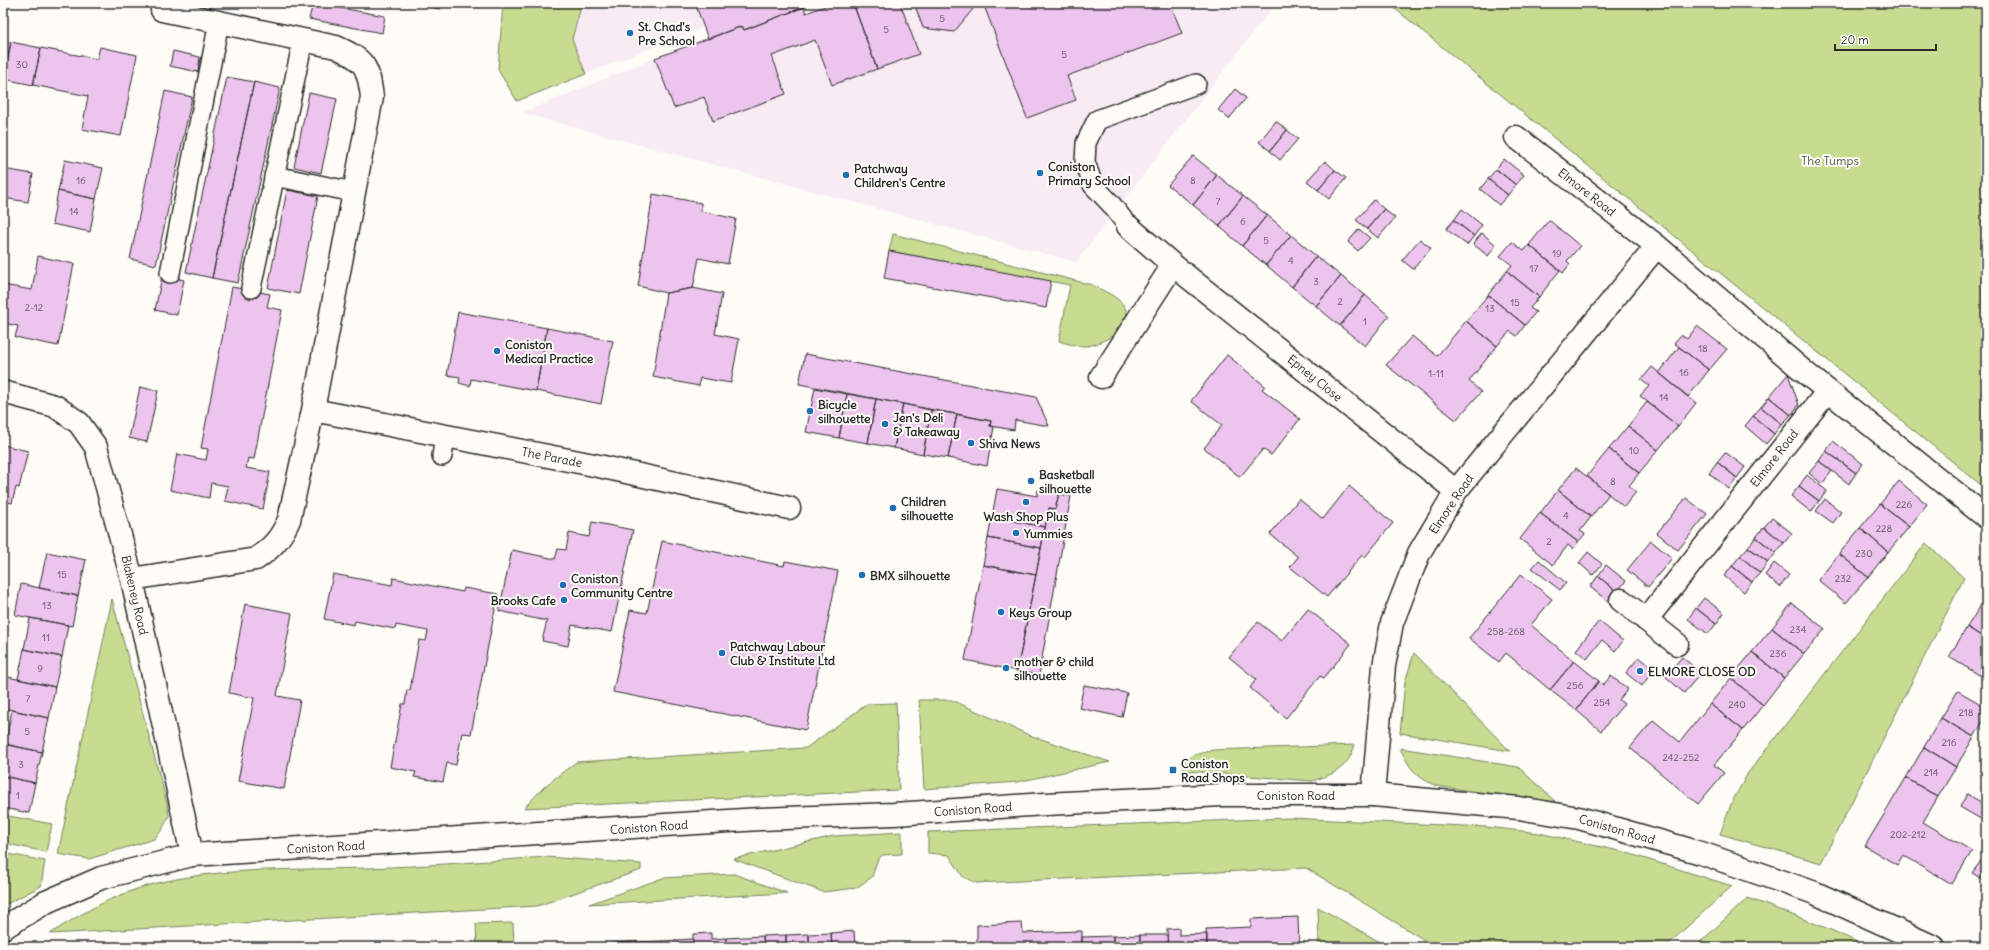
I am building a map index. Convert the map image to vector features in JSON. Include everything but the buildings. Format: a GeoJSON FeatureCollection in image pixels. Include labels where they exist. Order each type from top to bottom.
{"type":"FeatureCollection","features":[{"type":"Feature","properties":{"kind":"street"},"geometry":{"type":"LineString","coordinates":[[132,579],[256,559],[273,547],[284,532],[289,520],[313,410],[372,97],[369,73],[356,55],[336,47],[162,10]]}},
{"type":"Feature","properties":{"kind":"street","name":"Elmore Road"},"geometry":{"type":"LineString","coordinates":[[1516,137],[1657,246],[1828,391],[1986,517]]}},
{"type":"Feature","properties":{"kind":"street","name":"Epney Close"},"geometry":{"type":"LineString","coordinates":[[1128,226],[1173,265],[1456,491]]}},
{"type":"Feature","properties":{"kind":"street","name":"Elmore Road"},"geometry":{"type":"LineString","coordinates":[[1373,795],[1384,666],[1392,623],[1419,553],[1456,491],[1657,246]]}},
{"type":"Feature","properties":{"kind":"street"},"geometry":{"type":"LineString","coordinates":[[1101,377],[1173,265]]}},
{"type":"Feature","properties":{"kind":"street","name":"Elmore Road"},"geometry":{"type":"LineString","coordinates":[[1646,620],[1828,391]]}},
{"type":"Feature","properties":{"kind":"street","name":"Blakeney Road"},"geometry":{"type":"LineString","coordinates":[[3,392],[55,406],[79,423],[96,447],[132,579],[192,855]]}},
{"type":"Feature","properties":{"kind":"street","name":"The Parade"},"geometry":{"type":"LineString","coordinates":[[313,410],[443,446],[594,465],[789,508]]}},
{"type":"Feature","properties":{"kind":"street"},"geometry":{"type":"LineString","coordinates":[[1621,600],[1677,644]]}},
{"type":"Feature","properties":{"kind":"street","name":"Coniston Road"},"geometry":{"type":"LineString","coordinates":[[3,928],[46,902],[101,878],[192,855],[760,819],[894,814],[1190,796],[1373,795],[1519,808],[1579,818],[1701,853],[1815,893],[1934,947]]}},
{"type":"Feature","properties":{"kind":"lane"},"geometry":{"type":"LineString","coordinates":[[170,272],[219,22]]}},
{"type":"Feature","properties":{"kind":"lane"},"geometry":{"type":"LineString","coordinates":[[251,288],[303,40]]}},
{"type":"Feature","properties":{"kind":"lane"},"geometry":{"type":"LineString","coordinates":[[1128,226],[1111,204],[1093,185],[1085,162],[1086,143],[1097,120],[1196,84]]}},
{"type":"Feature","properties":{"kind":"lane"},"geometry":{"type":"LineString","coordinates":[[274,176],[354,192]]}},
{"type":"Feature","properties":{"kind":"shaded area"},"geometry":{"type":"Polygon","coordinates":[[[503,3],[695,3],[704,27],[517,101],[498,70],[503,3]]]}},
{"type":"Feature","properties":{"kind":"shaded area"},"geometry":{"type":"Polygon","coordinates":[[[900,3],[914,3],[923,28],[971,3],[983,3],[1027,118],[1076,100],[1067,76],[1182,33],[1170,3],[1276,3],[1076,262],[522,113],[655,58],[674,108],[704,97],[713,121],[786,95],[772,56],[815,40],[832,85],[919,54],[900,3]]]}},
{"type":"Feature","properties":{"kind":"green space"},"geometry":{"type":"Polygon","coordinates":[[[503,3],[582,3],[572,39],[586,74],[517,101],[498,70],[503,3]]]}},
{"type":"Feature","properties":{"kind":"green space","name":"The Tumps"},"geometry":{"type":"Polygon","coordinates":[[[1388,3],[1986,3],[1986,489],[1388,3]]]}},
{"type":"Feature","properties":{"kind":"green space"},"geometry":{"type":"Polygon","coordinates":[[[893,234],[1092,285],[1119,300],[1125,308],[1127,315],[1125,322],[1115,334],[1108,339],[1092,345],[1079,346],[1059,341],[1070,285],[889,251],[893,234]]]}},
{"type":"Feature","properties":{"kind":"green space"},"geometry":{"type":"Polygon","coordinates":[[[1926,543],[1964,578],[1821,863],[1720,834],[1732,802],[1748,773],[1926,543]]]}},
{"type":"Feature","properties":{"kind":"green space"},"geometry":{"type":"Polygon","coordinates":[[[112,599],[167,803],[169,816],[162,830],[154,839],[89,859],[58,854],[112,599]]]}},
{"type":"Feature","properties":{"kind":"green space"},"geometry":{"type":"Polygon","coordinates":[[[1414,653],[1510,751],[1400,733],[1405,682],[1414,653]]]}},
{"type":"Feature","properties":{"kind":"green space"},"geometry":{"type":"Polygon","coordinates":[[[919,700],[952,700],[1029,735],[1110,762],[1017,782],[924,789],[919,700]]]}},
{"type":"Feature","properties":{"kind":"green space"},"geometry":{"type":"Polygon","coordinates":[[[896,703],[899,790],[524,808],[545,786],[576,762],[806,748],[867,704],[896,703]]]}},
{"type":"Feature","properties":{"kind":"green space"},"geometry":{"type":"Polygon","coordinates":[[[1355,745],[1352,753],[1344,765],[1334,773],[1312,781],[1187,771],[1184,767],[1183,761],[1194,755],[1213,750],[1355,745]]]}},
{"type":"Feature","properties":{"kind":"green space"},"geometry":{"type":"Polygon","coordinates":[[[1400,748],[1518,767],[1557,803],[1436,786],[1423,779],[1410,767],[1400,748]]]}},
{"type":"Feature","properties":{"kind":"green space"},"geometry":{"type":"Polygon","coordinates":[[[3,815],[52,824],[46,852],[3,843],[3,815]]]}},
{"type":"Feature","properties":{"kind":"green space"},"geometry":{"type":"Polygon","coordinates":[[[1289,818],[1487,827],[1539,833],[1624,852],[1732,886],[1665,947],[1436,947],[1306,868],[976,883],[963,877],[949,855],[928,853],[928,832],[1289,818]]]}},
{"type":"Feature","properties":{"kind":"green space"},"geometry":{"type":"Polygon","coordinates":[[[902,832],[902,854],[882,855],[877,861],[872,877],[856,888],[823,892],[733,859],[834,836],[902,832]]]}},
{"type":"Feature","properties":{"kind":"green space"},"geometry":{"type":"Polygon","coordinates":[[[3,853],[45,861],[41,886],[3,906],[3,853]]]}},
{"type":"Feature","properties":{"kind":"green space"},"geometry":{"type":"Polygon","coordinates":[[[546,857],[641,864],[641,870],[537,906],[50,934],[76,917],[118,896],[147,886],[187,877],[265,870],[390,867],[546,857]]]}},
{"type":"Feature","properties":{"kind":"green space"},"geometry":{"type":"Polygon","coordinates":[[[734,874],[787,893],[589,904],[663,878],[734,874]]]}},
{"type":"Feature","properties":{"kind":"green space"},"geometry":{"type":"Polygon","coordinates":[[[1748,898],[1829,929],[1868,947],[1695,947],[1748,898]]]}},
{"type":"Feature","properties":{"kind":"green space"},"geometry":{"type":"Polygon","coordinates":[[[1318,907],[1389,947],[1319,947],[1318,907]]]}},
{"type":"Feature","properties":{"kind":"green space"},"geometry":{"type":"Polygon","coordinates":[[[513,923],[514,947],[477,947],[476,924],[513,923]]]}},
{"type":"Feature","properties":{"kind":"place","name":"St. Chad's Pre School"},"geometry":{"type":"Point","coordinates":[630,33]}},
{"type":"Feature","properties":{"kind":"place","name":"Coniston Primary School"},"geometry":{"type":"Point","coordinates":[1040,173]}},
{"type":"Feature","properties":{"kind":"place","name":"Patchway Children's Centre"},"geometry":{"type":"Point","coordinates":[846,175]}},
{"type":"Feature","properties":{"kind":"place","name":"Coniston Medical Practice"},"geometry":{"type":"Point","coordinates":[497,351]}},
{"type":"Feature","properties":{"kind":"place","name":"Bicycle silhouette"},"geometry":{"type":"Point","coordinates":[810,411]}},
{"type":"Feature","properties":{"kind":"place","name":"Jen's Deli & Takeaway"},"geometry":{"type":"Point","coordinates":[885,424]}},
{"type":"Feature","properties":{"kind":"place","name":"Shiva News"},"geometry":{"type":"Point","coordinates":[971,443]}},
{"type":"Feature","properties":{"kind":"place","name":"Basketball silhouette"},"geometry":{"type":"Point","coordinates":[1031,481]}},
{"type":"Feature","properties":{"kind":"place","name":"Wash Shop Plus"},"geometry":{"type":"Point","coordinates":[1026,502]}},
{"type":"Feature","properties":{"kind":"place","name":"Children silhouette"},"geometry":{"type":"Point","coordinates":[893,508]}},
{"type":"Feature","properties":{"kind":"place","name":"Yummies"},"geometry":{"type":"Point","coordinates":[1016,533]}},
{"type":"Feature","properties":{"kind":"place","name":"BMX silhouette"},"geometry":{"type":"Point","coordinates":[862,575]}},
{"type":"Feature","properties":{"kind":"place","name":"Coniston Community Centre"},"geometry":{"type":"Point","coordinates":[563,585]}},
{"type":"Feature","properties":{"kind":"place","name":"Brooks Cafe"},"geometry":{"type":"Point","coordinates":[564,600]}},
{"type":"Feature","properties":{"kind":"place","name":"Keys Group"},"geometry":{"type":"Point","coordinates":[1001,612]}},
{"type":"Feature","properties":{"kind":"place","name":"Patchway Labour Club & Institute Ltd"},"geometry":{"type":"Point","coordinates":[722,653]}},
{"type":"Feature","properties":{"kind":"place","name":"mother & child silhouette"},"geometry":{"type":"Point","coordinates":[1006,668]}},
{"type":"Feature","properties":{"kind":"place","name":"ELMORE CLOSE OD"},"geometry":{"type":"Point","coordinates":[1640,671]}},
{"type":"Feature","properties":{"kind":"place","name":"Coniston Road Shops"},"geometry":{"type":"Point","coordinates":[1173,770]}}]}
